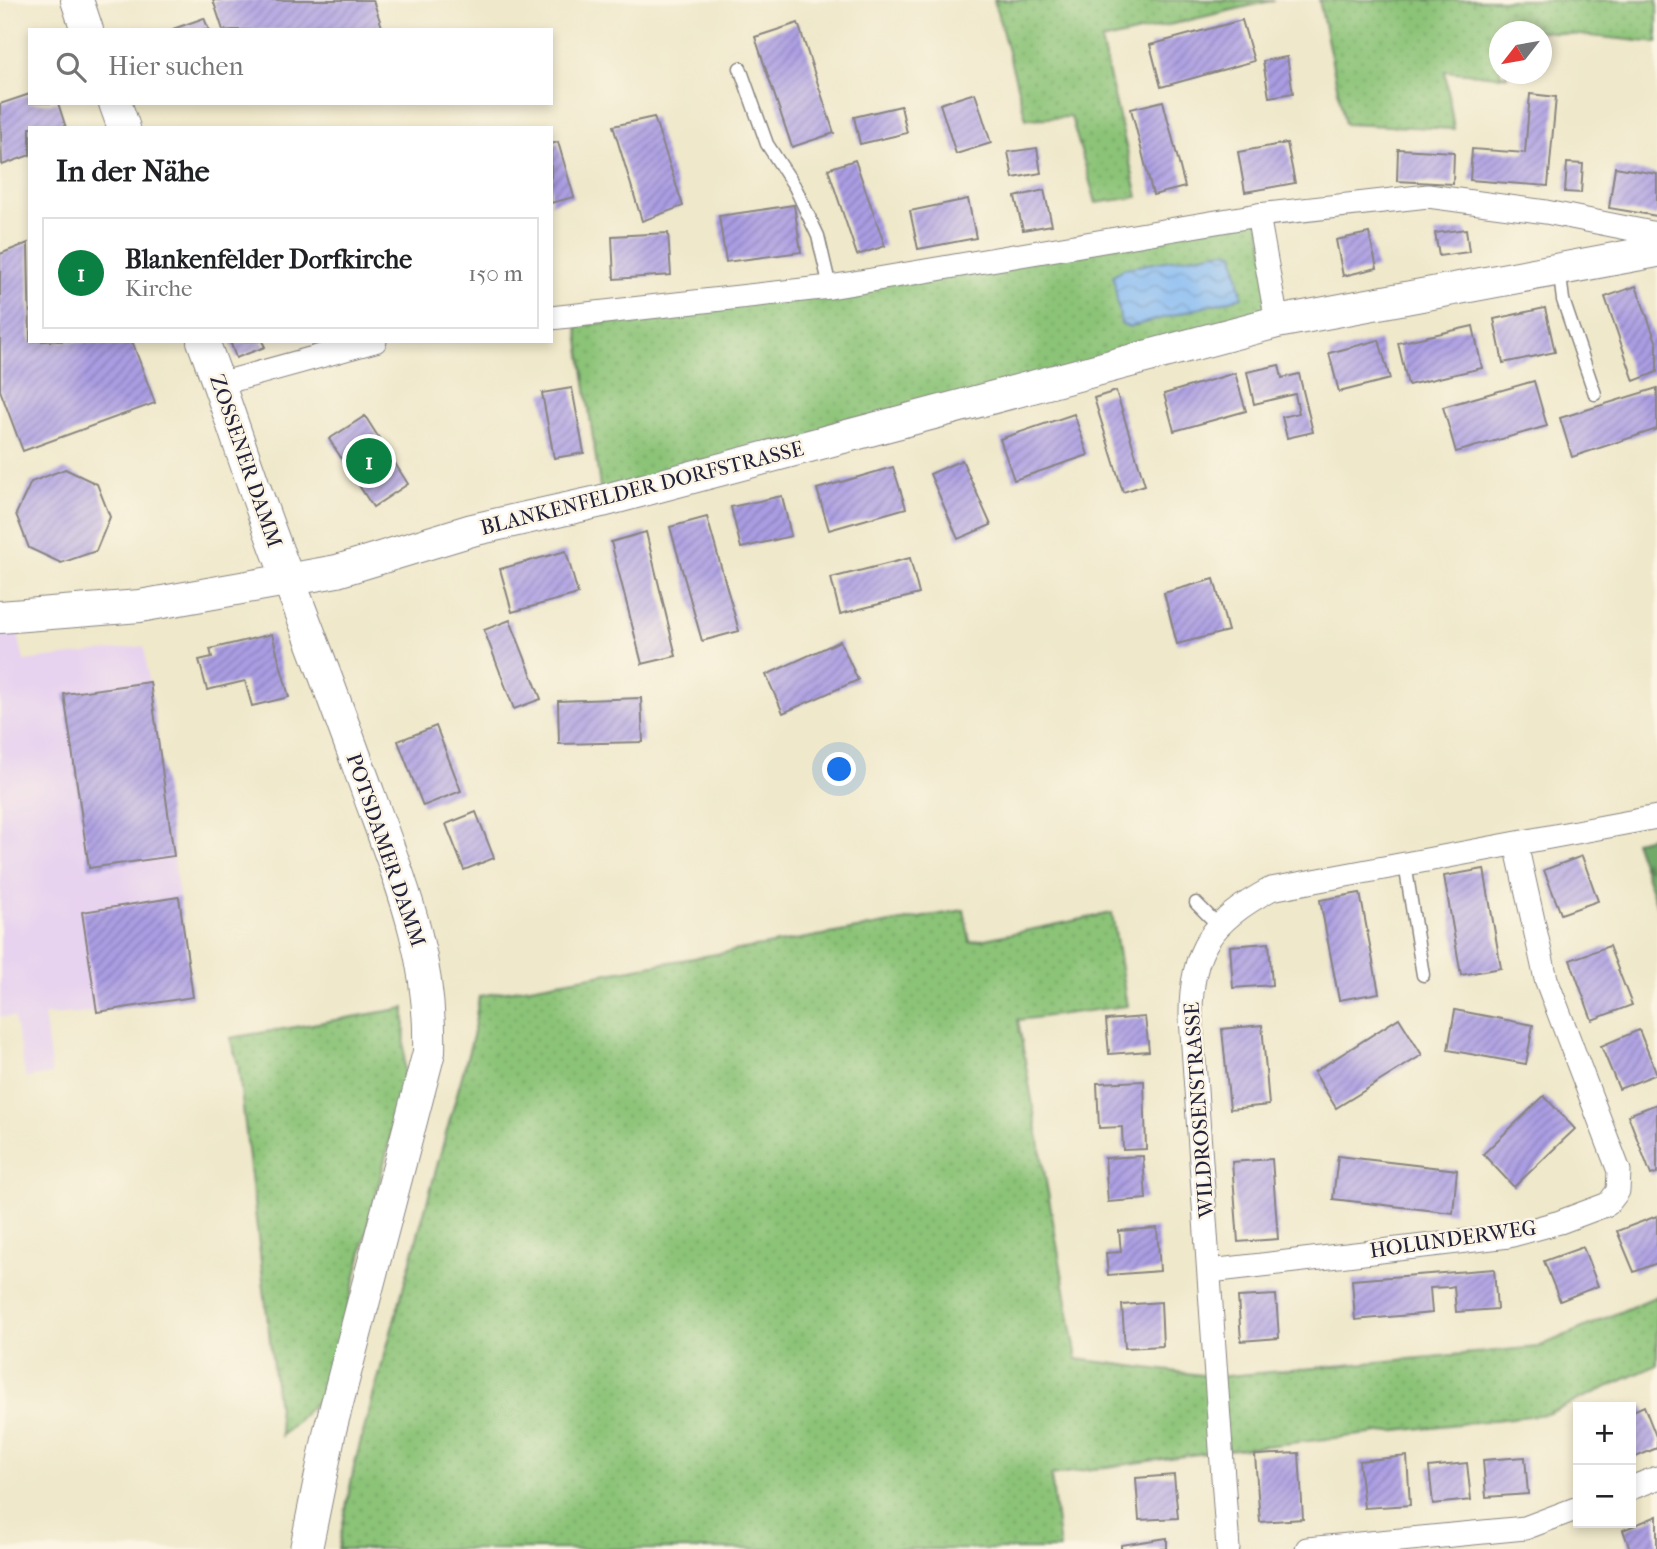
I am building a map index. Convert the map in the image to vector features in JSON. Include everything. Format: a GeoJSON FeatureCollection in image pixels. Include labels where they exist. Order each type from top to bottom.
{"type":"FeatureCollection","features":[{"type":"Feature","properties":{"kind":"main road"},"geometry":{"type":"LineString","coordinates":[[76,0],[86,28]]}},
{"type":"Feature","properties":{"kind":"main road"},"geometry":{"type":"LineString","coordinates":[[116,105],[123,126]]}},
{"type":"Feature","properties":{"kind":"main road","name":"BLANKENFELDER DORFSTRASSE"},"geometry":{"type":"LineString","coordinates":[[0,617],[140,606],[337,571],[472,530],[603,501],[1278,322],[1657,251]]}},
{"type":"Feature","properties":{"kind":"main road","name":"ZOSSENER DAMM"},"geometry":{"type":"LineString","coordinates":[[204,343],[263,515],[289,581]]}},
{"type":"Feature","properties":{"kind":"main road","name":"POTSDAMER DAMM"},"geometry":{"type":"LineString","coordinates":[[289,581],[326,675],[422,950],[430,1008],[429,1052],[330,1430],[306,1549]]}},
{"type":"Feature","properties":{"kind":"street"},"geometry":{"type":"LineString","coordinates":[[553,318],[830,287],[1258,215],[1428,196],[1546,212],[1657,234]]}},
{"type":"Feature","properties":{"kind":"street"},"geometry":{"type":"LineString","coordinates":[[1258,215],[1278,322]]}},
{"type":"Feature","properties":{"kind":"street"},"geometry":{"type":"LineString","coordinates":[[219,384],[368,343]]}},
{"type":"Feature","properties":{"kind":"street","name":"WILDROSENSTRASSE"},"geometry":{"type":"LineString","coordinates":[[1228,1549],[1190,984],[1203,946],[1219,926],[1243,904],[1271,889],[1657,817]]}},
{"type":"Feature","properties":{"kind":"street","name":"HOLUNDERWEG"},"geometry":{"type":"LineString","coordinates":[[1210,1272],[1509,1236],[1560,1222],[1608,1204],[1618,1191],[1619,1171],[1545,979],[1516,844]]}},
{"type":"Feature","properties":{"kind":"street"},"geometry":{"type":"LineString","coordinates":[[1636,1486],[1657,1478]]}},
{"type":"Feature","properties":{"kind":"street"},"geometry":{"type":"LineString","coordinates":[[1307,1549],[1525,1528],[1573,1510]]}},
{"type":"Feature","properties":{"kind":"lane"},"geometry":{"type":"LineString","coordinates":[[740,68],[767,144],[795,187],[818,236],[830,287]]}},
{"type":"Feature","properties":{"kind":"lane"},"geometry":{"type":"LineString","coordinates":[[1559,268],[1563,300],[1595,394]]}},
{"type":"Feature","properties":{"kind":"lane"},"geometry":{"type":"LineString","coordinates":[[1405,864],[1423,975]]}},
{"type":"Feature","properties":{"kind":"lane"},"geometry":{"type":"LineString","coordinates":[[1196,903],[1219,926]]}},
{"type":"Feature","properties":{"kind":"shaded area"},"geometry":{"type":"Polygon","coordinates":[[[17,630],[24,661],[144,646],[193,997],[97,1012],[44,1015],[52,1074],[26,1078],[14,1017],[0,1017],[0,633],[17,630]]]}},
{"type":"Feature","properties":{"kind":"green space"},"geometry":{"type":"Polygon","coordinates":[[[994,0],[1275,0],[1101,41],[1138,197],[1096,203],[1071,117],[1026,119],[994,0]]]}},
{"type":"Feature","properties":{"kind":"green space"},"geometry":{"type":"Polygon","coordinates":[[[1319,0],[1657,0],[1657,43],[1552,32],[1552,21],[1489,21],[1489,75],[1445,71],[1454,129],[1345,124],[1319,0]]]}},
{"type":"Feature","properties":{"kind":"green space"},"geometry":{"type":"Polygon","coordinates":[[[1258,215],[1277,322],[602,501],[577,327],[1258,215]]]}},
{"type":"Feature","properties":{"kind":"green space"},"geometry":{"type":"Polygon","coordinates":[[[1657,836],[1657,906],[1634,841],[1657,836]]]}},
{"type":"Feature","properties":{"kind":"green space"},"geometry":{"type":"Polygon","coordinates":[[[964,910],[970,942],[1112,913],[1127,1006],[1018,1020],[1077,1359],[1217,1377],[1538,1347],[1657,1296],[1657,1365],[1547,1414],[1220,1451],[1051,1475],[1060,1549],[338,1549],[355,1462],[473,1036],[479,996],[964,910]]]}},
{"type":"Feature","properties":{"kind":"green space"},"geometry":{"type":"Polygon","coordinates":[[[405,1008],[404,1083],[327,1392],[281,1436],[238,1064],[230,1038],[405,1008]]]}},
{"type":"Feature","properties":{"kind":"water"},"geometry":{"type":"Polygon","coordinates":[[[1223,251],[1234,253],[1242,297],[1129,327],[1121,324],[1113,275],[1125,268],[1223,251]]]}},
{"type":"Feature","properties":{"kind":"building"},"geometry":{"type":"Polygon","coordinates":[[[213,0],[373,0],[382,28],[222,28],[213,0]]]}},
{"type":"Feature","properties":{"kind":"building"},"geometry":{"type":"Polygon","coordinates":[[[204,18],[208,28],[176,28],[204,18]]]}},
{"type":"Feature","properties":{"kind":"building"},"geometry":{"type":"Polygon","coordinates":[[[1242,20],[1254,61],[1161,87],[1150,45],[1242,20]]]}},
{"type":"Feature","properties":{"kind":"building"},"geometry":{"type":"Polygon","coordinates":[[[798,23],[834,133],[792,147],[755,37],[798,23]]]}},
{"type":"Feature","properties":{"kind":"building"},"geometry":{"type":"Polygon","coordinates":[[[1287,57],[1293,93],[1269,97],[1263,61],[1287,57]]]}},
{"type":"Feature","properties":{"kind":"building"},"geometry":{"type":"Polygon","coordinates":[[[975,93],[991,143],[956,154],[940,104],[975,93]]]}},
{"type":"Feature","properties":{"kind":"building"},"geometry":{"type":"Polygon","coordinates":[[[1530,94],[1556,97],[1548,186],[1470,180],[1472,149],[1525,153],[1530,94]]]}},
{"type":"Feature","properties":{"kind":"building"},"geometry":{"type":"Polygon","coordinates":[[[28,95],[28,105],[59,105],[65,126],[28,126],[28,156],[2,165],[0,104],[28,95]]]}},
{"type":"Feature","properties":{"kind":"building"},"geometry":{"type":"Polygon","coordinates":[[[1163,101],[1185,187],[1153,195],[1131,109],[1163,101]]]}},
{"type":"Feature","properties":{"kind":"building"},"geometry":{"type":"Polygon","coordinates":[[[901,106],[907,133],[860,144],[854,117],[901,106]]]}},
{"type":"Feature","properties":{"kind":"building"},"geometry":{"type":"Polygon","coordinates":[[[654,117],[683,206],[642,221],[613,126],[654,117]]]}},
{"type":"Feature","properties":{"kind":"building"},"geometry":{"type":"Polygon","coordinates":[[[558,142],[574,197],[553,202],[553,143],[558,142]]]}},
{"type":"Feature","properties":{"kind":"building"},"geometry":{"type":"Polygon","coordinates":[[[1287,143],[1295,183],[1245,192],[1238,152],[1287,143]]]}},
{"type":"Feature","properties":{"kind":"building"},"geometry":{"type":"Polygon","coordinates":[[[1037,148],[1041,173],[1013,178],[1008,152],[1037,148]]]}},
{"type":"Feature","properties":{"kind":"building"},"geometry":{"type":"Polygon","coordinates":[[[1398,149],[1454,152],[1453,184],[1397,181],[1398,149]]]}},
{"type":"Feature","properties":{"kind":"building"},"geometry":{"type":"Polygon","coordinates":[[[855,160],[885,246],[857,255],[828,169],[855,160]]]}},
{"type":"Feature","properties":{"kind":"building"},"geometry":{"type":"Polygon","coordinates":[[[1567,163],[1583,164],[1581,193],[1565,192],[1567,163]]]}},
{"type":"Feature","properties":{"kind":"building"},"geometry":{"type":"Polygon","coordinates":[[[1615,167],[1657,174],[1657,216],[1609,208],[1615,167]]]}},
{"type":"Feature","properties":{"kind":"building"},"geometry":{"type":"Polygon","coordinates":[[[1044,190],[1052,225],[1023,230],[1015,197],[1044,190]]]}},
{"type":"Feature","properties":{"kind":"building"},"geometry":{"type":"Polygon","coordinates":[[[968,199],[976,238],[918,249],[910,211],[968,199]]]}},
{"type":"Feature","properties":{"kind":"building"},"geometry":{"type":"Polygon","coordinates":[[[794,205],[801,252],[726,262],[719,216],[794,205]]]}},
{"type":"Feature","properties":{"kind":"building"},"geometry":{"type":"Polygon","coordinates":[[[1466,229],[1469,252],[1439,256],[1435,233],[1466,229]]]}},
{"type":"Feature","properties":{"kind":"building"},"geometry":{"type":"Polygon","coordinates":[[[668,233],[671,275],[614,279],[612,236],[668,233]]]}},
{"type":"Feature","properties":{"kind":"building"},"geometry":{"type":"Polygon","coordinates":[[[1369,233],[1377,268],[1343,276],[1336,240],[1369,233]]]}},
{"type":"Feature","properties":{"kind":"building"},"geometry":{"type":"Polygon","coordinates":[[[28,243],[28,343],[133,343],[155,403],[23,451],[0,390],[0,254],[28,243]]]}},
{"type":"Feature","properties":{"kind":"building"},"geometry":{"type":"Polygon","coordinates":[[[1636,286],[1657,344],[1657,372],[1634,381],[1605,297],[1636,286]]]}},
{"type":"Feature","properties":{"kind":"building"},"geometry":{"type":"Polygon","coordinates":[[[1545,308],[1555,352],[1503,363],[1494,319],[1545,308]]]}},
{"type":"Feature","properties":{"kind":"building"},"geometry":{"type":"Polygon","coordinates":[[[1473,326],[1482,368],[1408,385],[1398,343],[1473,326]]]}},
{"type":"Feature","properties":{"kind":"building"},"geometry":{"type":"Polygon","coordinates":[[[1379,340],[1390,379],[1339,392],[1329,353],[1379,340]]]}},
{"type":"Feature","properties":{"kind":"building"},"geometry":{"type":"Polygon","coordinates":[[[231,343],[263,343],[265,347],[236,358],[231,343]]]}},
{"type":"Feature","properties":{"kind":"building"},"geometry":{"type":"Polygon","coordinates":[[[1279,365],[1282,378],[1299,374],[1313,432],[1287,438],[1282,417],[1299,413],[1295,394],[1254,404],[1247,372],[1279,365]]]}},
{"type":"Feature","properties":{"kind":"building"},"geometry":{"type":"Polygon","coordinates":[[[1235,373],[1246,411],[1174,431],[1164,394],[1235,373]]]}},
{"type":"Feature","properties":{"kind":"building"},"geometry":{"type":"Polygon","coordinates":[[[1534,381],[1547,426],[1456,452],[1443,407],[1534,381]]]}},
{"type":"Feature","properties":{"kind":"building"},"geometry":{"type":"Polygon","coordinates":[[[572,388],[584,453],[554,458],[542,393],[572,388]]]}},
{"type":"Feature","properties":{"kind":"building"},"geometry":{"type":"Polygon","coordinates":[[[1657,388],[1657,429],[1572,457],[1560,418],[1657,388]]]}},
{"type":"Feature","properties":{"kind":"building"},"geometry":{"type":"Polygon","coordinates":[[[1116,391],[1145,485],[1123,492],[1094,398],[1116,391]]]}},
{"type":"Feature","properties":{"kind":"building"},"geometry":{"type":"Polygon","coordinates":[[[1074,414],[1088,455],[1014,480],[1000,439],[1074,414]]]}},
{"type":"Feature","properties":{"kind":"building"},"geometry":{"type":"Polygon","coordinates":[[[365,416],[408,484],[373,507],[329,439],[365,416]]]}},
{"type":"Feature","properties":{"kind":"building"},"geometry":{"type":"Polygon","coordinates":[[[962,460],[991,525],[958,539],[930,474],[962,460]]]}},
{"type":"Feature","properties":{"kind":"building"},"geometry":{"type":"Polygon","coordinates":[[[893,467],[906,508],[829,530],[817,489],[893,467]]]}},
{"type":"Feature","properties":{"kind":"building"},"geometry":{"type":"Polygon","coordinates":[[[65,469],[97,484],[110,517],[96,551],[61,563],[29,548],[16,514],[31,482],[65,469]]]}},
{"type":"Feature","properties":{"kind":"building"},"geometry":{"type":"Polygon","coordinates":[[[782,496],[791,536],[741,548],[731,507],[782,496]]]}},
{"type":"Feature","properties":{"kind":"building"},"geometry":{"type":"Polygon","coordinates":[[[707,517],[739,631],[702,641],[670,527],[707,517]]]}},
{"type":"Feature","properties":{"kind":"building"},"geometry":{"type":"Polygon","coordinates":[[[646,532],[676,656],[642,664],[611,542],[646,532]]]}},
{"type":"Feature","properties":{"kind":"building"},"geometry":{"type":"Polygon","coordinates":[[[566,551],[578,594],[512,612],[500,569],[566,551]]]}},
{"type":"Feature","properties":{"kind":"building"},"geometry":{"type":"Polygon","coordinates":[[[910,558],[919,594],[840,614],[831,578],[910,558]]]}},
{"type":"Feature","properties":{"kind":"building"},"geometry":{"type":"Polygon","coordinates":[[[1214,579],[1228,631],[1177,644],[1164,593],[1214,579]]]}},
{"type":"Feature","properties":{"kind":"building"},"geometry":{"type":"Polygon","coordinates":[[[510,620],[541,699],[514,709],[484,630],[510,620]]]}},
{"type":"Feature","properties":{"kind":"building"},"geometry":{"type":"Polygon","coordinates":[[[272,634],[289,697],[252,706],[245,681],[207,690],[199,660],[212,657],[210,649],[272,634]]]}},
{"type":"Feature","properties":{"kind":"building"},"geometry":{"type":"Polygon","coordinates":[[[840,641],[858,680],[783,713],[766,675],[840,641]]]}},
{"type":"Feature","properties":{"kind":"building"},"geometry":{"type":"Polygon","coordinates":[[[150,682],[174,856],[89,868],[64,694],[150,682]]]}},
{"type":"Feature","properties":{"kind":"building"},"geometry":{"type":"Polygon","coordinates":[[[641,698],[643,742],[559,744],[558,701],[641,698]]]}},
{"type":"Feature","properties":{"kind":"building"},"geometry":{"type":"Polygon","coordinates":[[[436,726],[461,791],[423,806],[398,741],[436,726]]]}},
{"type":"Feature","properties":{"kind":"building"},"geometry":{"type":"Polygon","coordinates":[[[476,812],[494,858],[464,870],[446,824],[476,812]]]}},
{"type":"Feature","properties":{"kind":"building"},"geometry":{"type":"Polygon","coordinates":[[[1582,856],[1598,901],[1561,914],[1544,870],[1582,856]]]}},
{"type":"Feature","properties":{"kind":"building"},"geometry":{"type":"Polygon","coordinates":[[[1484,869],[1501,968],[1461,975],[1444,876],[1484,869]]]}},
{"type":"Feature","properties":{"kind":"building"},"geometry":{"type":"Polygon","coordinates":[[[1360,893],[1379,993],[1339,1000],[1320,900],[1360,893]]]}},
{"type":"Feature","properties":{"kind":"building"},"geometry":{"type":"Polygon","coordinates":[[[179,897],[193,997],[97,1012],[82,912],[179,897]]]}},
{"type":"Feature","properties":{"kind":"building"},"geometry":{"type":"Polygon","coordinates":[[[1269,943],[1272,985],[1233,988],[1230,946],[1269,943]]]}},
{"type":"Feature","properties":{"kind":"building"},"geometry":{"type":"Polygon","coordinates":[[[1609,946],[1632,1005],[1592,1020],[1570,960],[1609,946]]]}},
{"type":"Feature","properties":{"kind":"building"},"geometry":{"type":"Polygon","coordinates":[[[1455,1010],[1533,1025],[1526,1064],[1448,1050],[1455,1010]]]}},
{"type":"Feature","properties":{"kind":"building"},"geometry":{"type":"Polygon","coordinates":[[[1145,1017],[1149,1051],[1109,1054],[1106,1020],[1145,1017]]]}},
{"type":"Feature","properties":{"kind":"building"},"geometry":{"type":"Polygon","coordinates":[[[1399,1018],[1422,1055],[1336,1108],[1314,1072],[1399,1018]]]}},
{"type":"Feature","properties":{"kind":"building"},"geometry":{"type":"Polygon","coordinates":[[[1262,1025],[1269,1105],[1230,1109],[1222,1029],[1262,1025]]]}},
{"type":"Feature","properties":{"kind":"building"},"geometry":{"type":"Polygon","coordinates":[[[1639,1030],[1657,1074],[1619,1089],[1601,1046],[1639,1030]]]}},
{"type":"Feature","properties":{"kind":"building"},"geometry":{"type":"Polygon","coordinates":[[[1144,1081],[1146,1149],[1123,1150],[1122,1127],[1099,1128],[1097,1083],[1144,1081]]]}},
{"type":"Feature","properties":{"kind":"building"},"geometry":{"type":"Polygon","coordinates":[[[1544,1096],[1575,1129],[1514,1187],[1483,1154],[1544,1096]]]}},
{"type":"Feature","properties":{"kind":"building"},"geometry":{"type":"Polygon","coordinates":[[[1657,1104],[1657,1173],[1651,1175],[1628,1115],[1657,1104]]]}},
{"type":"Feature","properties":{"kind":"building"},"geometry":{"type":"Polygon","coordinates":[[[1143,1156],[1146,1199],[1108,1202],[1105,1158],[1143,1156]]]}},
{"type":"Feature","properties":{"kind":"building"},"geometry":{"type":"Polygon","coordinates":[[[1338,1156],[1457,1170],[1453,1213],[1333,1199],[1338,1156]]]}},
{"type":"Feature","properties":{"kind":"building"},"geometry":{"type":"Polygon","coordinates":[[[1272,1159],[1278,1239],[1238,1242],[1232,1162],[1272,1159]]]}},
{"type":"Feature","properties":{"kind":"building"},"geometry":{"type":"Polygon","coordinates":[[[1657,1216],[1657,1263],[1634,1272],[1617,1231],[1657,1216]]]}},
{"type":"Feature","properties":{"kind":"building"},"geometry":{"type":"Polygon","coordinates":[[[1157,1228],[1160,1271],[1108,1275],[1106,1253],[1121,1252],[1119,1231],[1157,1228]]]}},
{"type":"Feature","properties":{"kind":"building"},"geometry":{"type":"Polygon","coordinates":[[[1583,1247],[1598,1286],[1560,1301],[1544,1261],[1583,1247]]]}},
{"type":"Feature","properties":{"kind":"building"},"geometry":{"type":"Polygon","coordinates":[[[1494,1269],[1497,1309],[1456,1312],[1454,1286],[1430,1288],[1432,1313],[1355,1320],[1352,1280],[1494,1269]]]}},
{"type":"Feature","properties":{"kind":"building"},"geometry":{"type":"Polygon","coordinates":[[[1276,1295],[1279,1338],[1241,1341],[1238,1297],[1276,1295]]]}},
{"type":"Feature","properties":{"kind":"building"},"geometry":{"type":"Polygon","coordinates":[[[1161,1302],[1163,1346],[1125,1348],[1122,1305],[1161,1302]]]}},
{"type":"Feature","properties":{"kind":"building"},"geometry":{"type":"Polygon","coordinates":[[[1644,1406],[1657,1439],[1657,1448],[1636,1457],[1636,1410],[1644,1406]]]}},
{"type":"Feature","properties":{"kind":"building"},"geometry":{"type":"Polygon","coordinates":[[[1299,1453],[1303,1519],[1260,1522],[1255,1455],[1299,1453]]]}},
{"type":"Feature","properties":{"kind":"building"},"geometry":{"type":"Polygon","coordinates":[[[1407,1456],[1410,1505],[1364,1508],[1359,1461],[1407,1456]]]}},
{"type":"Feature","properties":{"kind":"building"},"geometry":{"type":"Polygon","coordinates":[[[1525,1457],[1528,1494],[1486,1497],[1483,1460],[1525,1457]]]}},
{"type":"Feature","properties":{"kind":"building"},"geometry":{"type":"Polygon","coordinates":[[[1467,1463],[1471,1500],[1433,1504],[1429,1467],[1467,1463]]]}},
{"type":"Feature","properties":{"kind":"building"},"geometry":{"type":"Polygon","coordinates":[[[1174,1475],[1178,1518],[1139,1520],[1136,1478],[1174,1475]]]}},
{"type":"Feature","properties":{"kind":"building"},"geometry":{"type":"Polygon","coordinates":[[[1657,1516],[1657,1549],[1630,1549],[1623,1530],[1636,1528],[1636,1525],[1657,1516]]]}},
{"type":"Feature","properties":{"kind":"building"},"geometry":{"type":"Polygon","coordinates":[[[1167,1538],[1167,1549],[1121,1549],[1121,1545],[1167,1538]]]}},
{"type":"Feature","properties":{"kind":"place","name":"Blankenfelder Dorfkirche"},"geometry":{"type":"Point","coordinates":[369,461]}}]}
